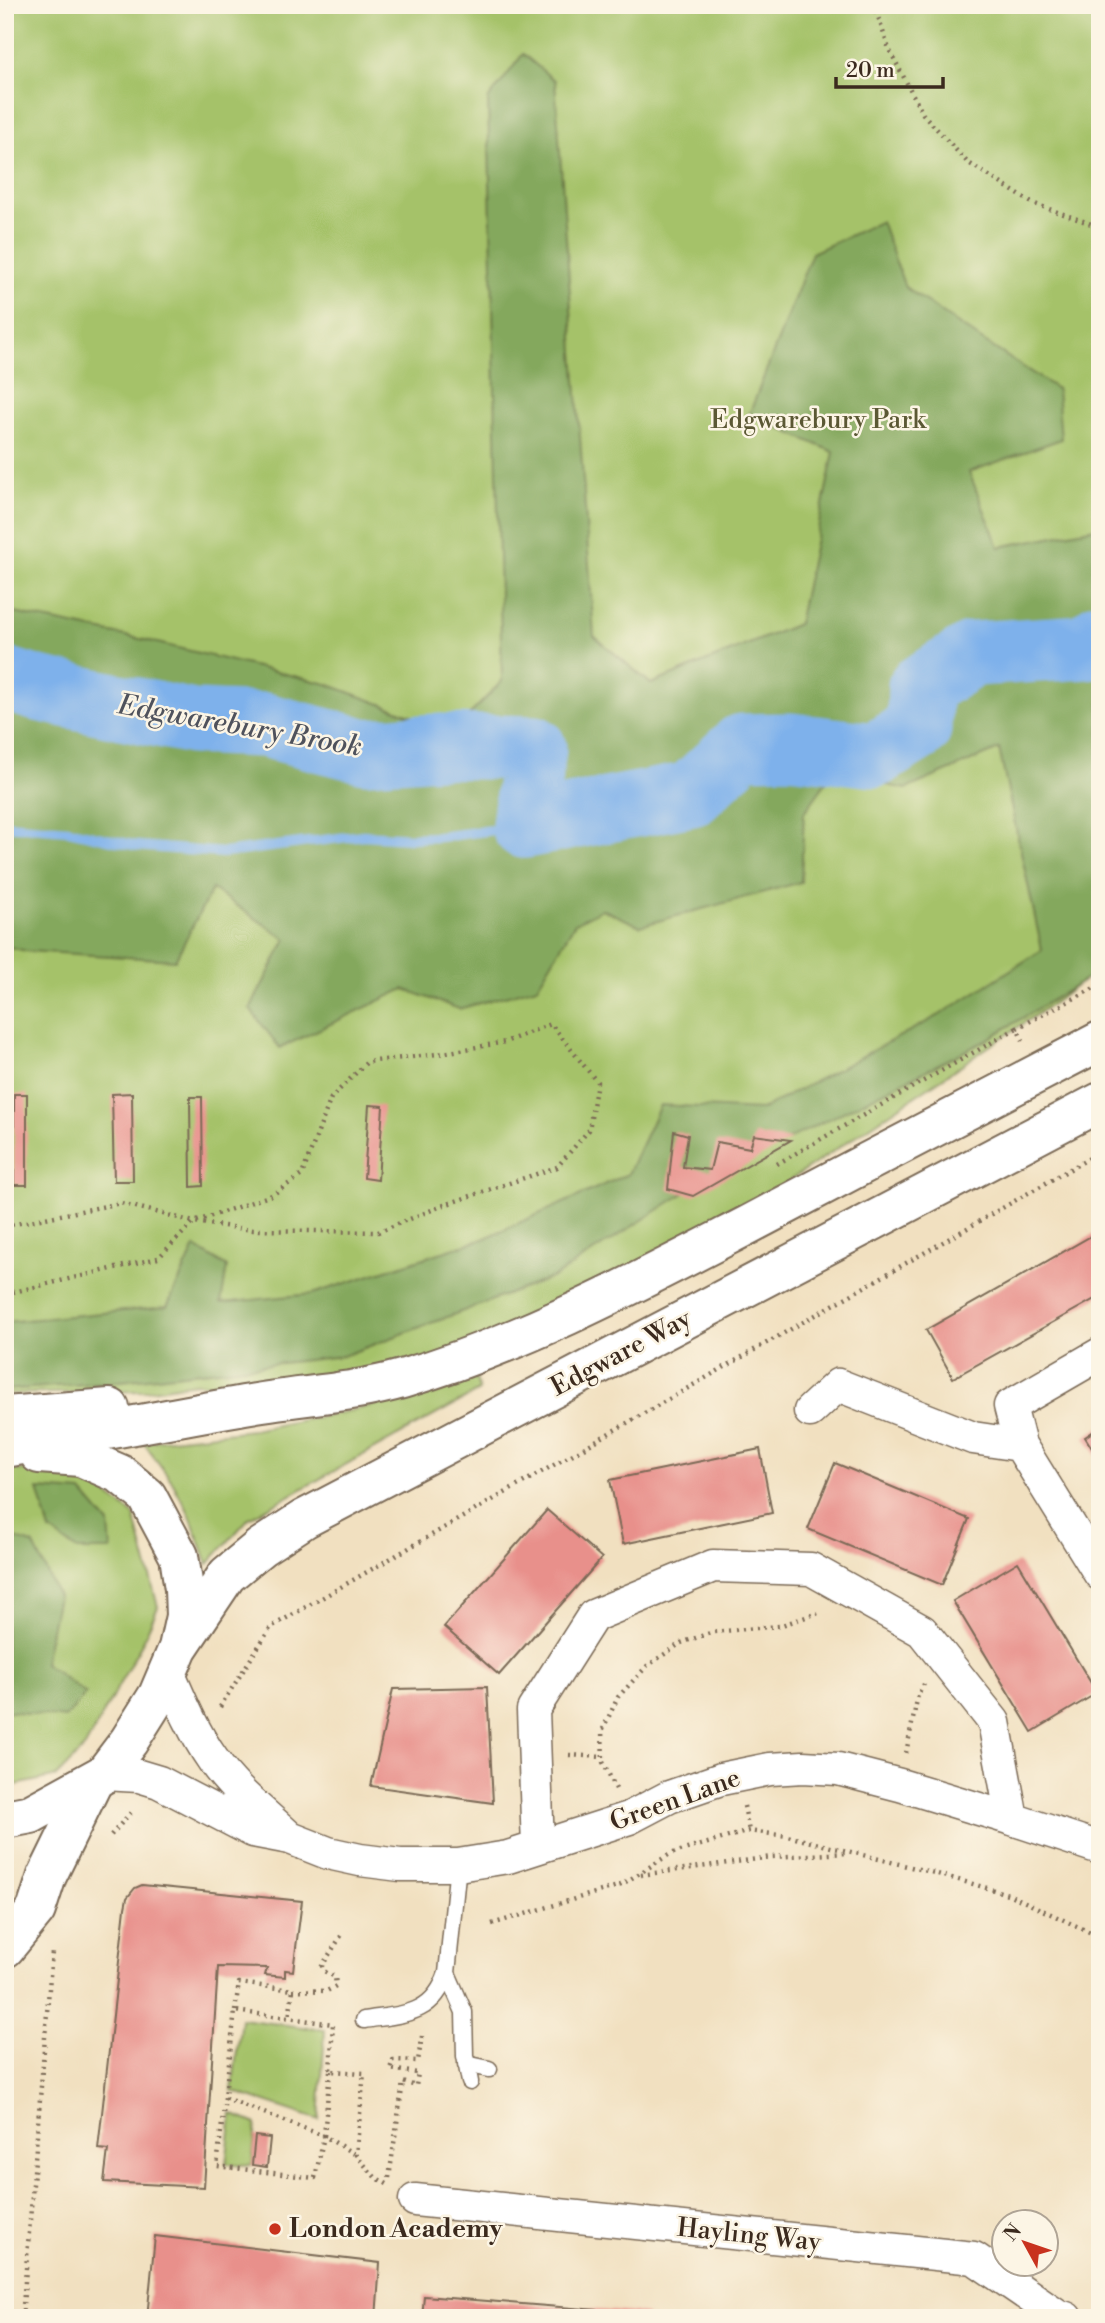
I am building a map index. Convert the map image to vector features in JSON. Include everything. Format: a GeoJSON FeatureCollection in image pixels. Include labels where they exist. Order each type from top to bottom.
{"type":"FeatureCollection","features":[{"type":"Feature","properties":{"kind":"main road","name":"Edgware Way"},"geometry":{"type":"LineString","coordinates":[[248,1404],[330,1394],[399,1380],[470,1357],[557,1320],[660,1270],[1100,1041]]}},
{"type":"Feature","properties":{"kind":"main road","name":"Edgware Way"},"geometry":{"type":"LineString","coordinates":[[173,1660],[227,1575],[261,1547],[304,1518],[1100,1102]]}},
{"type":"Feature","properties":{"kind":"main road"},"geometry":{"type":"LineString","coordinates":[[5,1416],[192,1402],[248,1404]]}},
{"type":"Feature","properties":{"kind":"main road"},"geometry":{"type":"LineString","coordinates":[[5,1449],[248,1404]]}},
{"type":"Feature","properties":{"kind":"main road"},"geometry":{"type":"LineString","coordinates":[[5,1449],[81,1457],[120,1474],[147,1496],[179,1556],[185,1616],[173,1660],[158,1695],[130,1741],[99,1778],[47,1876],[36,1910],[5,1948]]}},
{"type":"Feature","properties":{"kind":"main road"},"geometry":{"type":"LineString","coordinates":[[5,1819],[32,1814],[99,1778]]}},
{"type":"Feature","properties":{"kind":"street"},"geometry":{"type":"LineString","coordinates":[[1100,1354],[1010,1406],[1020,1445],[1100,1574]]}},
{"type":"Feature","properties":{"kind":"street"},"geometry":{"type":"LineString","coordinates":[[810,1411],[838,1385],[973,1438],[1020,1445]]}},
{"type":"Feature","properties":{"kind":"street"},"geometry":{"type":"LineString","coordinates":[[538,1847],[533,1710],[593,1616],[713,1566],[811,1569],[922,1630],[994,1722],[1012,1819]]}},
{"type":"Feature","properties":{"kind":"street","name":"Green Lane"},"geometry":{"type":"LineString","coordinates":[[173,1660],[199,1736],[213,1761],[290,1838]]}},
{"type":"Feature","properties":{"kind":"street","name":"Green Lane"},"geometry":{"type":"LineString","coordinates":[[99,1778],[139,1776],[159,1782],[253,1831],[290,1838],[328,1853],[400,1865],[458,1864],[508,1857],[629,1818],[669,1797],[731,1777],[770,1769],[803,1767],[838,1769],[900,1785],[1100,1848]]}},
{"type":"Feature","properties":{"kind":"street","name":"Hayling Way"},"geometry":{"type":"LineString","coordinates":[[402,2193],[974,2258],[1057,2315],[1066,2318]]}},
{"type":"Feature","properties":{"kind":"lane"},"geometry":{"type":"LineString","coordinates":[[364,2020],[410,2013],[434,1999],[442,1987],[447,1973],[458,1864]]}},
{"type":"Feature","properties":{"kind":"lane"},"geometry":{"type":"LineString","coordinates":[[447,1973],[464,2012],[466,2064],[470,2082]]}},
{"type":"Feature","properties":{"kind":"lane"},"geometry":{"type":"LineString","coordinates":[[466,2064],[489,2069]]}},
{"type":"Feature","properties":{"kind":"path"},"geometry":{"type":"LineString","coordinates":[[874,5],[889,50],[923,114],[967,162],[1032,203],[1100,228]]}},
{"type":"Feature","properties":{"kind":"path"},"geometry":{"type":"LineString","coordinates":[[768,1169],[1017,1028],[1100,985]]}},
{"type":"Feature","properties":{"kind":"path"},"geometry":{"type":"LineString","coordinates":[[5,1226],[121,1203],[194,1222],[253,1230],[378,1232],[444,1205],[556,1167],[589,1129],[597,1082],[551,1024],[505,1042],[438,1054],[367,1062],[331,1098],[302,1175],[272,1195],[194,1222],[158,1258],[5,1294]]}},
{"type":"Feature","properties":{"kind":"path"},"geometry":{"type":"LineString","coordinates":[[1017,1028],[1026,1048]]}},
{"type":"Feature","properties":{"kind":"path"},"geometry":{"type":"LineString","coordinates":[[199,1736],[271,1627],[1100,1152]]}},
{"type":"Feature","properties":{"kind":"path"},"geometry":{"type":"LineString","coordinates":[[629,1818],[603,1762],[602,1731],[618,1697],[647,1666],[681,1643],[713,1632],[779,1626],[826,1611],[849,1590]]}},
{"type":"Feature","properties":{"kind":"path"},"geometry":{"type":"LineString","coordinates":[[900,1785],[918,1695],[929,1677],[952,1669]]}},
{"type":"Feature","properties":{"kind":"path"},"geometry":{"type":"LineString","coordinates":[[104,1842],[159,1782]]}},
{"type":"Feature","properties":{"kind":"path"},"geometry":{"type":"LineString","coordinates":[[745,1812],[749,1831]]}},
{"type":"Feature","properties":{"kind":"path"},"geometry":{"type":"LineString","coordinates":[[492,1924],[621,1885],[670,1854],[749,1831],[787,1836],[1008,1894],[1100,1937]]}},
{"type":"Feature","properties":{"kind":"path"},"geometry":{"type":"LineString","coordinates":[[637,1875],[772,1857],[855,1853]]}},
{"type":"Feature","properties":{"kind":"path"},"geometry":{"type":"LineString","coordinates":[[235,2011],[333,2024],[324,2136],[316,2178],[218,2166],[225,2098],[235,2011],[239,1983],[327,1991],[337,1986],[335,1978],[322,1969],[341,1936]]}},
{"type":"Feature","properties":{"kind":"path"},"geometry":{"type":"LineString","coordinates":[[22,2318],[52,1949]]}},
{"type":"Feature","properties":{"kind":"path"},"geometry":{"type":"LineString","coordinates":[[289,2018],[293,1990]]}},
{"type":"Feature","properties":{"kind":"path"},"geometry":{"type":"LineString","coordinates":[[402,2193],[403,2082],[416,2086],[418,2073],[390,2069],[393,2060],[418,2061],[422,2036]]}},
{"type":"Feature","properties":{"kind":"path"},"geometry":{"type":"LineString","coordinates":[[330,2071],[364,2073],[356,2155]]}},
{"type":"Feature","properties":{"kind":"path"},"geometry":{"type":"LineString","coordinates":[[225,2098],[324,2136],[356,2155],[375,2177],[402,2193]]}},
{"type":"Feature","properties":{"kind":"green space","name":"Edgwarebury Park"},"geometry":{"type":"Polygon","coordinates":[[[5,5],[1100,5],[1100,967],[1058,1000],[648,1276],[470,1357],[250,1387],[195,1383],[145,1391],[5,1394],[5,5]]]}},
{"type":"Feature","properties":{"kind":"green space","name":"Edgwarebury Park"},"geometry":{"type":"Polygon","coordinates":[[[523,54],[555,81],[594,636],[651,684],[798,624],[834,452],[749,415],[812,253],[881,221],[905,287],[1057,389],[1061,439],[969,472],[999,547],[1100,527],[1100,971],[983,1042],[695,1186],[554,1277],[343,1356],[112,1382],[5,1390],[5,1322],[167,1307],[195,1247],[227,1267],[221,1303],[312,1294],[483,1239],[628,1174],[660,1105],[761,1110],[938,1016],[1042,950],[999,749],[906,789],[832,774],[804,813],[801,882],[640,926],[602,909],[575,923],[537,987],[459,1009],[404,989],[280,1048],[250,1009],[286,939],[212,889],[175,960],[26,951],[5,946],[5,611],[145,640],[327,684],[454,731],[502,681],[488,100],[523,54]]]}},
{"type":"Feature","properties":{"kind":"green space"},"geometry":{"type":"Polygon","coordinates":[[[476,1378],[479,1391],[249,1518],[208,1564],[189,1513],[171,1480],[143,1442],[252,1430],[354,1410],[476,1378]]]}},
{"type":"Feature","properties":{"kind":"green space"},"geometry":{"type":"Polygon","coordinates":[[[5,1470],[75,1470],[134,1515],[158,1607],[142,1643],[85,1747],[57,1776],[7,1787],[5,1787],[5,1470]]]}},
{"type":"Feature","properties":{"kind":"green space"},"geometry":{"type":"Polygon","coordinates":[[[38,1489],[82,1492],[109,1524],[111,1550],[77,1550],[50,1531],[38,1489]]]}},
{"type":"Feature","properties":{"kind":"green space"},"geometry":{"type":"Polygon","coordinates":[[[5,1534],[34,1545],[58,1596],[44,1663],[86,1694],[65,1718],[5,1712],[5,1534]]]}},
{"type":"Feature","properties":{"kind":"green space"},"geometry":{"type":"Polygon","coordinates":[[[241,2019],[325,2030],[319,2120],[232,2091],[241,2019]]]}},
{"type":"Feature","properties":{"kind":"green space"},"geometry":{"type":"Polygon","coordinates":[[[232,2114],[256,2124],[252,2165],[226,2164],[232,2114]]]}},
{"type":"Feature","properties":{"kind":"building"},"geometry":{"type":"Polygon","coordinates":[[[132,1093],[133,1181],[114,1181],[112,1094],[132,1093]]]}},
{"type":"Feature","properties":{"kind":"building"},"geometry":{"type":"Polygon","coordinates":[[[14,1094],[27,1094],[27,1185],[14,1185],[14,1094]]]}},
{"type":"Feature","properties":{"kind":"building"},"geometry":{"type":"Polygon","coordinates":[[[190,1097],[202,1097],[203,1186],[191,1187],[190,1097]]]}},
{"type":"Feature","properties":{"kind":"building"},"geometry":{"type":"Polygon","coordinates":[[[369,1105],[383,1106],[378,1180],[364,1178],[369,1105]]]}},
{"type":"Feature","properties":{"kind":"building"},"geometry":{"type":"Polygon","coordinates":[[[674,1131],[688,1135],[683,1167],[710,1170],[717,1142],[750,1148],[754,1135],[791,1140],[693,1196],[668,1189],[674,1131]]]}},
{"type":"Feature","properties":{"kind":"building"},"geometry":{"type":"Polygon","coordinates":[[[1100,1231],[1100,1296],[953,1378],[926,1330],[1100,1231]]]}},
{"type":"Feature","properties":{"kind":"building"},"geometry":{"type":"Polygon","coordinates":[[[1100,1427],[1100,1461],[1085,1437],[1100,1427]]]}},
{"type":"Feature","properties":{"kind":"building"},"geometry":{"type":"Polygon","coordinates":[[[760,1449],[772,1513],[623,1544],[610,1480],[760,1449]]]}},
{"type":"Feature","properties":{"kind":"building"},"geometry":{"type":"Polygon","coordinates":[[[835,1463],[969,1519],[942,1585],[808,1529],[835,1463]]]}},
{"type":"Feature","properties":{"kind":"building"},"geometry":{"type":"Polygon","coordinates":[[[547,1510],[602,1558],[499,1675],[444,1627],[547,1510]]]}},
{"type":"Feature","properties":{"kind":"building"},"geometry":{"type":"Polygon","coordinates":[[[1018,1562],[1097,1693],[1032,1732],[953,1601],[1018,1562]]]}},
{"type":"Feature","properties":{"kind":"building"},"geometry":{"type":"Polygon","coordinates":[[[487,1687],[493,1803],[371,1786],[393,1689],[487,1687]]]}},
{"type":"Feature","properties":{"kind":"building"},"geometry":{"type":"Polygon","coordinates":[[[142,1885],[302,1901],[293,1971],[285,1970],[285,1977],[265,1975],[267,1968],[218,1967],[204,2187],[104,2182],[108,2150],[98,2149],[125,1908],[127,1898],[135,1888],[142,1885]]]}},
{"type":"Feature","properties":{"kind":"building"},"geometry":{"type":"Polygon","coordinates":[[[255,2136],[270,2138],[267,2167],[252,2165],[255,2136]]]}},
{"type":"Feature","properties":{"kind":"building"},"geometry":{"type":"Polygon","coordinates":[[[155,2236],[380,2263],[376,2318],[147,2318],[155,2236]]]}},
{"type":"Feature","properties":{"kind":"building"},"geometry":{"type":"Polygon","coordinates":[[[424,2296],[647,2314],[647,2318],[422,2318],[424,2296]]]}},
{"type":"Feature","properties":{"kind":"waterway","name":"Edgwarebury Brook"},"geometry":{"type":"LineString","coordinates":[[5,679],[38,689],[193,722],[264,725],[366,751],[438,746],[534,748],[524,826],[691,794],[742,746],[790,745],[875,755],[919,728],[920,687],[973,654],[1086,647],[1100,635]]}},
{"type":"Feature","properties":{"kind":"waterway"},"geometry":{"type":"LineString","coordinates":[[5,825],[68,830],[137,846],[224,853],[363,835],[439,837],[524,826]]}},
{"type":"Feature","properties":{"kind":"place","name":"London Academy"},"geometry":{"type":"Point","coordinates":[275,2229]}}]}
